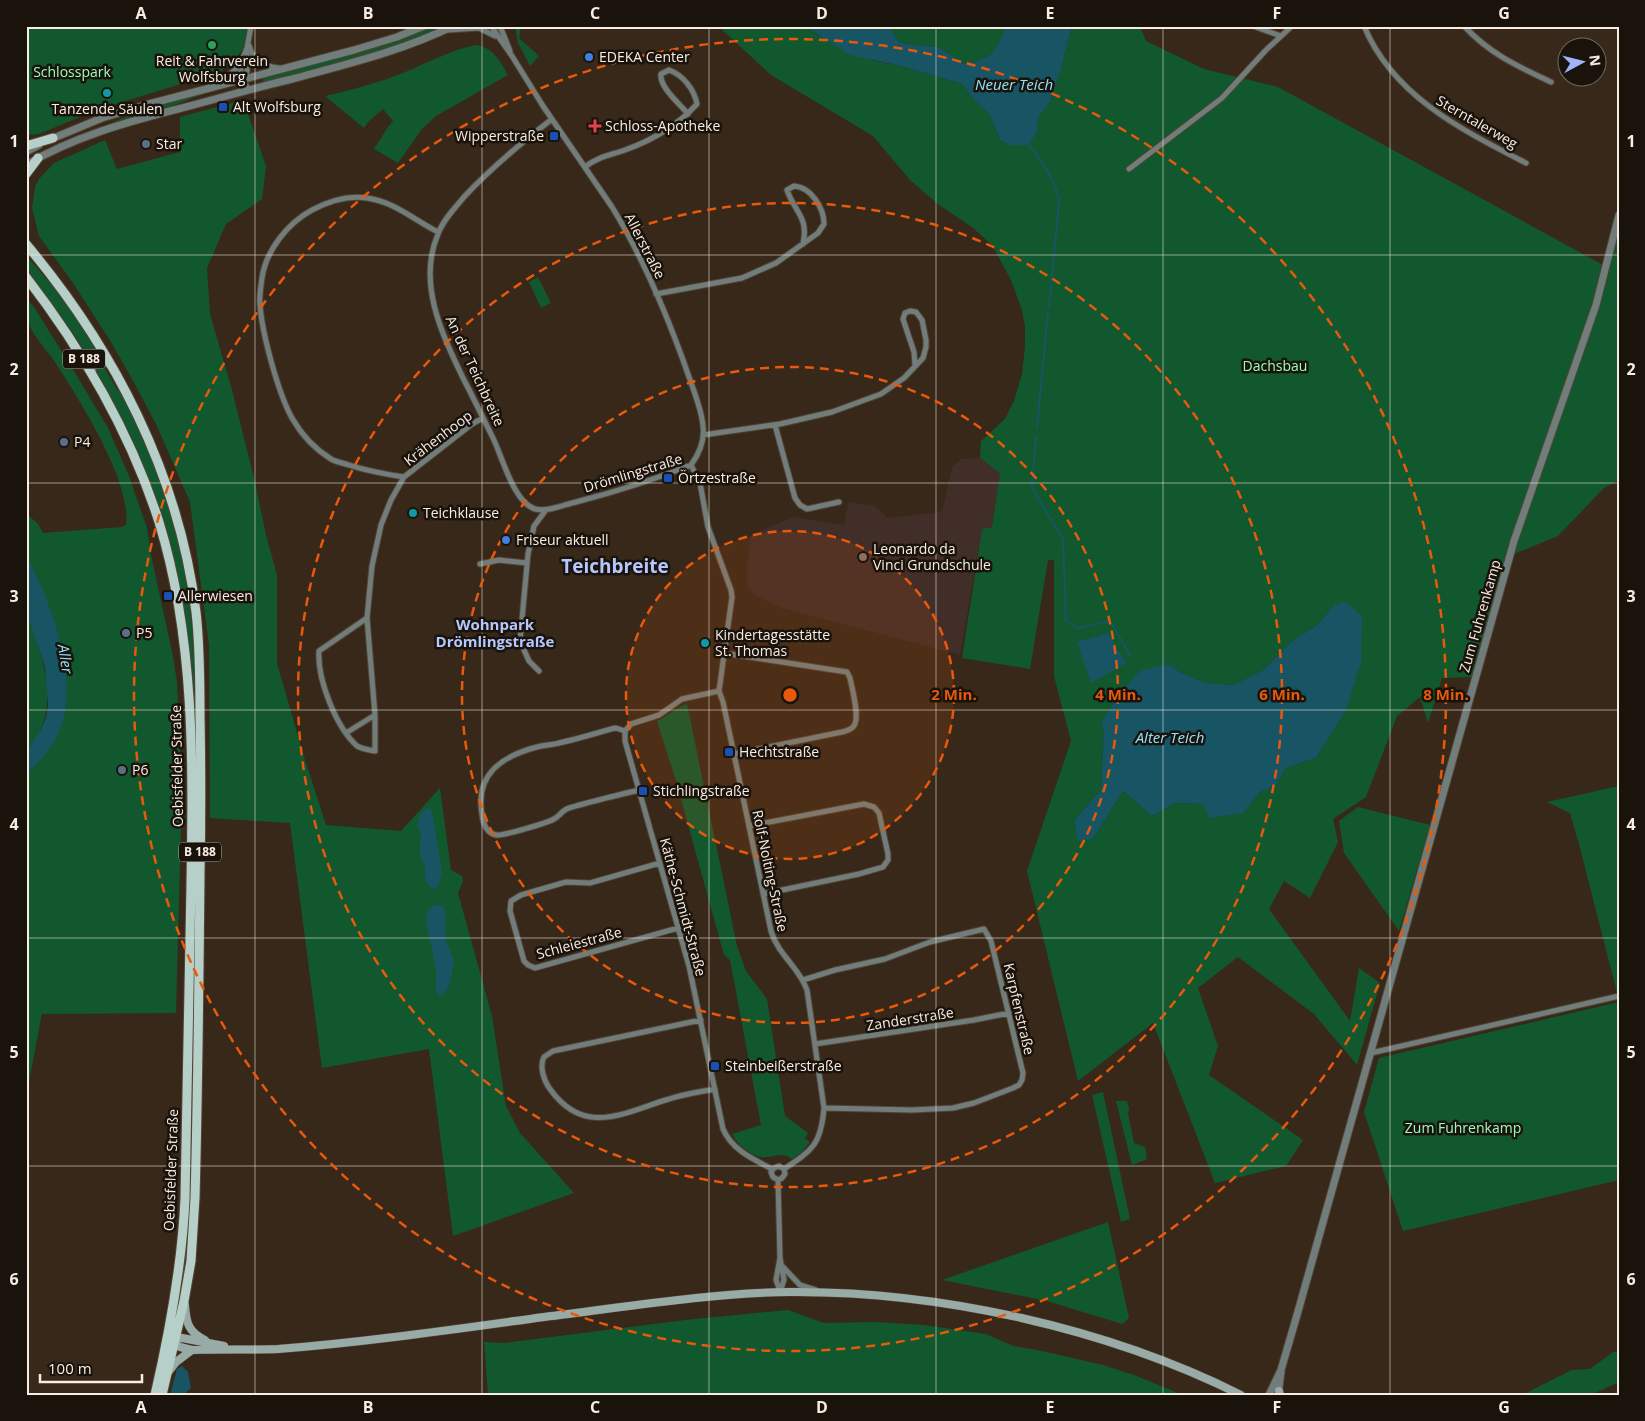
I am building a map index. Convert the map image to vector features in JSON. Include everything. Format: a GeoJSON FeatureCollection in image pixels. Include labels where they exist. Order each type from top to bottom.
{"type":"FeatureCollection","features":[{"type":"Feature","properties":{"kind":"main road"},"geometry":{"type":"LineString","coordinates":[[26,146],[53,138]]}},
{"type":"Feature","properties":{"kind":"main road"},"geometry":{"type":"LineString","coordinates":[[26,174],[38,158]]}},
{"type":"Feature","properties":{"kind":"main road"},"geometry":{"type":"LineString","coordinates":[[26,237],[36,255]]}},
{"type":"Feature","properties":{"kind":"main road","name":"B 188"},"geometry":{"type":"LineString","coordinates":[[26,244],[36,255]]}},
{"type":"Feature","properties":{"kind":"main road","name":"Oebisfelder Straße"},"geometry":{"type":"LineString","coordinates":[[36,255],[88,328],[115,371],[150,442],[174,506],[191,576],[199,645],[200,827],[194,1230],[184,1301]]}},
{"type":"Feature","properties":{"kind":"main road","name":"Oebisfelder Straße"},"geometry":{"type":"LineString","coordinates":[[26,276],[71,338],[122,429],[143,478],[158,521],[181,617],[188,670],[192,816],[185,1199],[181,1260],[170,1325],[172,1340]]}},
{"type":"Feature","properties":{"kind":"main road"},"geometry":{"type":"LineString","coordinates":[[172,1340],[192,1350],[274,1349],[322,1345],[702,1297],[780,1292],[824,1293],[933,1302],[1043,1322],[1138,1352],[1196,1374],[1241,1395]]}},
{"type":"Feature","properties":{"kind":"main road"},"geometry":{"type":"LineString","coordinates":[[184,1301],[186,1321],[190,1330],[196,1336],[213,1344]]}},
{"type":"Feature","properties":{"kind":"main road","name":"B 188"},"geometry":{"type":"LineString","coordinates":[[162,1395],[168,1373],[172,1340],[184,1301]]}},
{"type":"Feature","properties":{"kind":"main road"},"geometry":{"type":"LineString","coordinates":[[172,1340],[235,1348]]}},
{"type":"Feature","properties":{"kind":"main road"},"geometry":{"type":"LineString","coordinates":[[156,1395],[172,1340]]}},
{"type":"Feature","properties":{"kind":"main road"},"geometry":{"type":"LineString","coordinates":[[168,1373],[176,1362],[192,1350]]}},
{"type":"Feature","properties":{"kind":"street"},"geometry":{"type":"LineString","coordinates":[[244,79],[247,71],[247,48],[251,26]]}},
{"type":"Feature","properties":{"kind":"street"},"geometry":{"type":"LineString","coordinates":[[26,152],[53,138],[102,118],[145,104],[354,50],[397,37],[424,26]]}},
{"type":"Feature","properties":{"kind":"street"},"geometry":{"type":"LineString","coordinates":[[26,164],[104,130],[358,61],[403,47],[454,26]]}},
{"type":"Feature","properties":{"kind":"street","name":"Allerstraße"},"geometry":{"type":"LineString","coordinates":[[491,26],[622,224],[656,294],[691,382],[703,425],[700,448],[691,465]]}},
{"type":"Feature","properties":{"kind":"street","name":"Allerstraße"},"geometry":{"type":"LineString","coordinates":[[500,26],[512,56]]}},
{"type":"Feature","properties":{"kind":"street","name":"Allerstraße"},"geometry":{"type":"LineString","coordinates":[[504,26],[505,35]]}},
{"type":"Feature","properties":{"kind":"street"},"geometry":{"type":"LineString","coordinates":[[1253,26],[1281,36]]}},
{"type":"Feature","properties":{"kind":"street"},"geometry":{"type":"LineString","coordinates":[[1128,169],[1222,98],[1292,26]]}},
{"type":"Feature","properties":{"kind":"street","name":"Sterntalerweg"},"geometry":{"type":"LineString","coordinates":[[1364,26],[1370,40],[1385,64],[1400,82],[1425,104],[1465,130],[1526,163]]}},
{"type":"Feature","properties":{"kind":"street"},"geometry":{"type":"LineString","coordinates":[[1464,26],[1489,50],[1508,62],[1551,82]]}},
{"type":"Feature","properties":{"kind":"street","name":"Allerstraße"},"geometry":{"type":"LineString","coordinates":[[445,30],[479,28],[498,38]]}},
{"type":"Feature","properties":{"kind":"street"},"geometry":{"type":"LineString","coordinates":[[248,42],[251,53],[258,61],[269,67],[282,69]]}},
{"type":"Feature","properties":{"kind":"street"},"geometry":{"type":"LineString","coordinates":[[219,85],[235,71],[241,63],[247,48]]}},
{"type":"Feature","properties":{"kind":"street"},"geometry":{"type":"LineString","coordinates":[[241,63],[241,73],[248,90]]}},
{"type":"Feature","properties":{"kind":"street"},"geometry":{"type":"LineString","coordinates":[[586,167],[591,162],[657,136],[688,114],[697,104],[695,95],[678,73],[668,70],[661,74],[662,86],[688,114]]}},
{"type":"Feature","properties":{"kind":"street"},"geometry":{"type":"LineString","coordinates":[[102,118],[104,130]]}},
{"type":"Feature","properties":{"kind":"street","name":"An der Teichbreite"},"geometry":{"type":"LineString","coordinates":[[546,510],[531,507],[517,494],[496,443],[448,347],[435,311],[430,270],[438,232],[453,210],[483,177],[552,119]]}},
{"type":"Feature","properties":{"kind":"street"},"geometry":{"type":"LineString","coordinates":[[656,294],[742,278],[776,263],[803,244],[822,230],[824,219],[816,202],[806,189],[794,186],[787,190],[805,225],[806,232],[803,244]]}},
{"type":"Feature","properties":{"kind":"street"},"geometry":{"type":"LineString","coordinates":[[404,477],[372,473],[332,460],[309,441],[292,418],[280,391],[263,324],[260,304],[262,276],[278,240],[290,228],[304,215],[322,205],[343,199],[356,197],[388,202],[438,232]]}},
{"type":"Feature","properties":{"kind":"street","name":"Zum Fuhrenkamp"},"geometry":{"type":"LineString","coordinates":[[1269,1395],[1281,1370],[1508,562],[1596,305],[1619,214]]}},
{"type":"Feature","properties":{"kind":"street"},"geometry":{"type":"LineString","coordinates":[[703,435],[775,425],[832,412],[881,394],[904,378],[916,365],[922,358],[926,348],[922,320],[916,312],[910,311],[905,313],[903,319],[914,352],[916,365]]}},
{"type":"Feature","properties":{"kind":"street"},"geometry":{"type":"LineString","coordinates":[[92,373],[94,365],[99,362],[104,362],[115,371]]}},
{"type":"Feature","properties":{"kind":"street","name":"Krähenhoop"},"geometry":{"type":"LineString","coordinates":[[367,618],[319,651],[318,664],[333,712],[346,733],[359,747],[375,751],[375,715],[367,618],[372,566],[381,525],[391,500],[404,477],[472,424],[483,418]]}},
{"type":"Feature","properties":{"kind":"street"},"geometry":{"type":"LineString","coordinates":[[775,425],[793,490],[800,505],[807,509],[839,502]]}},
{"type":"Feature","properties":{"kind":"street","name":"Drömlingstraße"},"geometry":{"type":"LineString","coordinates":[[546,510],[626,489],[691,465],[700,483],[713,542],[730,584]]}},
{"type":"Feature","properties":{"kind":"street"},"geometry":{"type":"LineString","coordinates":[[539,671],[529,661],[520,641],[527,563],[534,526],[546,510]]}},
{"type":"Feature","properties":{"kind":"street"},"geometry":{"type":"LineString","coordinates":[[480,564],[499,560],[527,563]]}},
{"type":"Feature","properties":{"kind":"street","name":"Rolf-Nolting-Straße"},"geometry":{"type":"LineString","coordinates":[[730,584],[732,597],[719,691],[774,943],[803,980],[807,990],[824,1108],[823,1123],[819,1137],[812,1149],[804,1157],[784,1169],[784,1176],[778,1180]]}},
{"type":"Feature","properties":{"kind":"street"},"geometry":{"type":"LineString","coordinates":[[724,653],[847,672],[850,678],[857,719],[851,729],[842,732],[734,754]]}},
{"type":"Feature","properties":{"kind":"street"},"geometry":{"type":"LineString","coordinates":[[639,790],[568,808],[551,821],[504,834],[492,834],[488,831],[483,821],[481,807],[483,788],[491,772],[502,760],[531,748],[561,743],[611,729],[616,728],[625,731],[631,724],[659,715],[682,699],[719,691]]}},
{"type":"Feature","properties":{"kind":"street"},"geometry":{"type":"LineString","coordinates":[[346,733],[375,715]]}},
{"type":"Feature","properties":{"kind":"street","name":"Käthe-Schmidt-Straße"},"geometry":{"type":"LineString","coordinates":[[625,731],[625,741],[689,966],[723,1130],[736,1148],[772,1169]]}},
{"type":"Feature","properties":{"kind":"street"},"geometry":{"type":"LineString","coordinates":[[749,826],[864,804],[874,807],[878,812],[888,854],[888,860],[883,867],[859,874],[763,894]]}},
{"type":"Feature","properties":{"kind":"street","name":"Schleiestraße"},"geometry":{"type":"LineString","coordinates":[[660,863],[590,882],[566,882],[521,894],[511,902],[510,911],[524,961],[535,968],[678,928]]}},
{"type":"Feature","properties":{"kind":"street","name":"Karpfenstraße"},"geometry":{"type":"LineString","coordinates":[[803,980],[835,970],[886,959],[930,942],[984,929],[992,941],[1023,1072],[1019,1085],[974,1103],[953,1108],[912,1110],[824,1108]]}},
{"type":"Feature","properties":{"kind":"street"},"geometry":{"type":"LineString","coordinates":[[1371,1053],[1619,996]]}},
{"type":"Feature","properties":{"kind":"street","name":"Zanderstraße"},"geometry":{"type":"LineString","coordinates":[[815,1044],[1009,1013]]}},
{"type":"Feature","properties":{"kind":"street"},"geometry":{"type":"LineString","coordinates":[[701,1020],[553,1051],[544,1057],[542,1066],[548,1086],[563,1104],[579,1113],[594,1118],[616,1117],[673,1098],[715,1089]]}},
{"type":"Feature","properties":{"kind":"street"},"geometry":{"type":"LineString","coordinates":[[780,1292],[776,1280],[780,1258],[778,1180],[773,1177],[772,1169],[777,1166],[784,1169]]}},
{"type":"Feature","properties":{"kind":"street"},"geometry":{"type":"LineString","coordinates":[[780,1258],[784,1280],[780,1292]]}},
{"type":"Feature","properties":{"kind":"street"},"geometry":{"type":"LineString","coordinates":[[783,1267],[800,1285],[824,1293]]}},
{"type":"Feature","properties":{"kind":"street","name":"Zum Fuhrenkamp"},"geometry":{"type":"LineString","coordinates":[[1279,1394],[1281,1370]]}},
{"type":"Feature","properties":{"kind":"shaded area","name":"Leonardo da Vinci Grundschule"},"geometry":{"type":"Polygon","coordinates":[[[980,458],[1000,472],[992,527],[982,529],[960,655],[782,608],[756,596],[747,585],[747,566],[751,537],[765,529],[794,517],[844,525],[848,502],[875,506],[888,518],[942,512],[952,467],[961,459],[980,458]]]}},
{"type":"Feature","properties":{"kind":"green space","name":"Schlosspark"},"geometry":{"type":"Polygon","coordinates":[[[26,26],[248,26],[243,49],[235,59],[237,60],[217,73],[99,109],[39,134],[26,135],[26,26]]]}},
{"type":"Feature","properties":{"kind":"green space"},"geometry":{"type":"Polygon","coordinates":[[[433,26],[444,26],[401,44],[357,58],[264,82],[262,78],[399,41],[433,26]]]}},
{"type":"Feature","properties":{"kind":"green space"},"geometry":{"type":"Polygon","coordinates":[[[515,26],[521,26],[519,38],[539,56],[530,66],[518,43],[515,26]]]}},
{"type":"Feature","properties":{"kind":"green space","name":"Dachsbau"},"geometry":{"type":"Polygon","coordinates":[[[718,26],[805,26],[817,34],[875,61],[901,66],[962,84],[973,99],[989,114],[1000,140],[1009,145],[1028,145],[1037,132],[1038,118],[1061,69],[1072,26],[1140,26],[1146,41],[1204,69],[1278,87],[1603,265],[1619,221],[1619,480],[1604,488],[1558,536],[1509,556],[1474,677],[1442,678],[1428,723],[1420,697],[1397,716],[1366,797],[1333,819],[1338,842],[1310,898],[1284,881],[1269,909],[1350,1021],[1359,968],[1380,983],[1357,1065],[1314,1014],[1238,957],[1198,988],[1218,1046],[1209,1075],[1303,1140],[1286,1166],[1215,1183],[1153,1023],[1078,1081],[1027,871],[1071,741],[1054,676],[1054,560],[1048,560],[1030,669],[962,658],[982,529],[992,527],[1000,473],[980,458],[981,441],[1005,419],[1014,401],[1022,374],[1025,347],[1025,327],[1022,310],[1011,280],[992,245],[972,227],[939,205],[910,180],[873,136],[771,75],[718,26]],[[1333,606],[1317,625],[1292,641],[1263,670],[1233,685],[1206,683],[1184,674],[1168,664],[1101,723],[1104,730],[1101,790],[1075,819],[1093,839],[1123,791],[1152,816],[1175,803],[1203,804],[1243,812],[1259,793],[1276,785],[1286,768],[1316,758],[1346,710],[1333,606]]]}},
{"type":"Feature","properties":{"kind":"green space"},"geometry":{"type":"Polygon","coordinates":[[[889,26],[1003,26],[1006,30],[991,54],[981,60],[965,64],[938,47],[907,44],[898,41],[889,26]]]}},
{"type":"Feature","properties":{"kind":"green space"},"geometry":{"type":"Polygon","coordinates":[[[476,45],[492,52],[508,75],[436,116],[421,130],[398,163],[374,149],[393,121],[383,109],[364,128],[325,96],[384,80],[448,53],[476,45]]]}},
{"type":"Feature","properties":{"kind":"green space"},"geometry":{"type":"Polygon","coordinates":[[[232,85],[172,106],[108,124],[151,107],[232,85]]]}},
{"type":"Feature","properties":{"kind":"green space"},"geometry":{"type":"Polygon","coordinates":[[[243,100],[266,166],[262,199],[226,224],[207,268],[210,314],[232,390],[277,575],[277,663],[304,757],[326,825],[401,831],[440,788],[451,870],[462,876],[463,881],[458,893],[492,1016],[506,1106],[520,1133],[574,1193],[453,1236],[429,1049],[322,1068],[290,823],[210,818],[209,645],[190,502],[157,426],[137,388],[111,342],[73,283],[39,236],[32,208],[35,187],[39,179],[54,163],[105,140],[117,169],[180,152],[180,117],[243,100]]]}},
{"type":"Feature","properties":{"kind":"green space"},"geometry":{"type":"Polygon","coordinates":[[[26,255],[61,296],[103,359],[95,360],[92,364],[75,336],[26,270],[26,255]]]}},
{"type":"Feature","properties":{"kind":"green space"},"geometry":{"type":"Polygon","coordinates":[[[538,277],[551,303],[541,308],[529,282],[538,277]]]}},
{"type":"Feature","properties":{"kind":"green space"},"geometry":{"type":"Polygon","coordinates":[[[26,299],[34,307],[108,428],[129,476],[147,528],[177,683],[182,788],[176,1013],[42,1013],[26,1098],[26,774],[39,762],[66,701],[66,688],[62,652],[53,621],[26,555],[26,513],[38,524],[43,533],[122,527],[126,525],[126,507],[112,463],[101,439],[53,359],[29,326],[26,319],[26,299]]]}},
{"type":"Feature","properties":{"kind":"green space"},"geometry":{"type":"Polygon","coordinates":[[[100,365],[104,367],[125,399],[158,473],[171,514],[187,578],[194,646],[197,742],[196,808],[193,678],[185,614],[178,580],[147,476],[132,439],[96,370],[100,365]]]}},
{"type":"Feature","properties":{"kind":"green space"},"geometry":{"type":"Polygon","coordinates":[[[26,611],[39,647],[47,683],[47,701],[44,719],[38,736],[26,752],[26,611]]]}},
{"type":"Feature","properties":{"kind":"green space"},"geometry":{"type":"Polygon","coordinates":[[[687,704],[737,946],[746,971],[767,999],[785,1116],[808,1133],[805,1138],[810,1142],[802,1152],[792,1159],[780,1155],[756,1156],[740,1145],[732,1134],[761,1125],[730,960],[724,955],[676,781],[657,721],[687,704]]]}},
{"type":"Feature","properties":{"kind":"green space"},"geometry":{"type":"Polygon","coordinates":[[[1619,786],[1619,992],[1617,993],[1570,813],[1547,802],[1619,786]]]}},
{"type":"Feature","properties":{"kind":"green space"},"geometry":{"type":"Polygon","coordinates":[[[1358,807],[1430,825],[1399,931],[1344,853],[1339,821],[1358,807]]]}},
{"type":"Feature","properties":{"kind":"green space"},"geometry":{"type":"Polygon","coordinates":[[[196,816],[191,1199],[187,1261],[173,1332],[185,1260],[189,1198],[196,816]]]}},
{"type":"Feature","properties":{"kind":"green space","name":"Zum Fuhrenkamp"},"geometry":{"type":"Polygon","coordinates":[[[1619,1002],[1619,1180],[1403,1231],[1364,1112],[1379,1058],[1619,1002]]]}},
{"type":"Feature","properties":{"kind":"green space"},"geometry":{"type":"Polygon","coordinates":[[[1103,1092],[1130,1219],[1121,1222],[1092,1095],[1103,1092]]]}},
{"type":"Feature","properties":{"kind":"green space"},"geometry":{"type":"Polygon","coordinates":[[[1116,1101],[1127,1101],[1134,1143],[1145,1147],[1147,1159],[1132,1165],[1116,1101]]]}},
{"type":"Feature","properties":{"kind":"green space"},"geometry":{"type":"Polygon","coordinates":[[[1108,1222],[1129,1318],[1122,1324],[1047,1301],[942,1280],[1108,1222]]]}},
{"type":"Feature","properties":{"kind":"green space"},"geometry":{"type":"Polygon","coordinates":[[[788,1310],[824,1323],[876,1322],[924,1325],[986,1334],[1013,1346],[1103,1365],[1134,1375],[1183,1395],[488,1395],[484,1342],[505,1343],[685,1320],[788,1310]]]}},
{"type":"Feature","properties":{"kind":"green space"},"geometry":{"type":"Polygon","coordinates":[[[1613,1352],[1619,1352],[1619,1382],[1591,1395],[1522,1395],[1572,1370],[1590,1369],[1613,1352]]]}},
{"type":"Feature","properties":{"kind":"water","name":"Neuer Teich"},"geometry":{"type":"Polygon","coordinates":[[[805,26],[889,26],[898,41],[907,44],[938,47],[965,64],[981,60],[991,54],[1005,31],[1003,26],[1072,26],[1061,69],[1050,101],[1038,118],[1037,132],[1029,145],[1009,145],[1000,140],[989,114],[973,99],[962,84],[901,66],[850,55],[805,26]]]}},
{"type":"Feature","properties":{"kind":"water"},"geometry":{"type":"Polygon","coordinates":[[[26,555],[45,595],[53,618],[65,665],[67,689],[65,711],[59,732],[45,755],[26,774],[26,752],[40,731],[46,718],[48,705],[45,667],[26,611],[26,555]]]}},
{"type":"Feature","properties":{"kind":"water","name":"Alter Teich"},"geometry":{"type":"Polygon","coordinates":[[[1345,601],[1362,616],[1361,662],[1346,710],[1316,758],[1286,768],[1276,785],[1259,793],[1243,813],[1209,818],[1203,804],[1175,803],[1152,816],[1123,791],[1093,839],[1077,840],[1075,819],[1101,790],[1104,730],[1101,723],[1119,695],[1140,671],[1168,664],[1184,674],[1206,683],[1233,685],[1263,670],[1292,641],[1317,625],[1333,606],[1345,601]]]}},
{"type":"Feature","properties":{"kind":"water"},"geometry":{"type":"Polygon","coordinates":[[[1108,633],[1126,663],[1091,683],[1077,642],[1108,633]]]}},
{"type":"Feature","properties":{"kind":"water"},"geometry":{"type":"Polygon","coordinates":[[[427,808],[432,810],[442,873],[436,889],[429,886],[426,881],[425,867],[420,854],[421,838],[417,826],[420,815],[427,808]]]}},
{"type":"Feature","properties":{"kind":"water"},"geometry":{"type":"Polygon","coordinates":[[[434,905],[443,906],[445,910],[446,940],[454,961],[450,984],[443,995],[439,995],[436,990],[436,969],[426,921],[427,912],[434,905]]]}},
{"type":"Feature","properties":{"kind":"water"},"geometry":{"type":"Polygon","coordinates":[[[182,1366],[188,1372],[191,1388],[183,1395],[170,1395],[177,1369],[182,1366]]]}},
{"type":"Feature","properties":{"kind":"waterway"},"geometry":{"type":"LineString","coordinates":[[1029,145],[1052,179],[1059,202],[1049,307]]}},
{"type":"Feature","properties":{"kind":"waterway"},"geometry":{"type":"LineString","coordinates":[[1037,427],[1048,313]]}},
{"type":"Feature","properties":{"kind":"waterway"},"geometry":{"type":"LineString","coordinates":[[1036,436],[1032,488],[1063,539],[1066,621],[1078,628],[1110,621],[1131,657]]}},
{"type":"Feature","properties":{"kind":"place","name":"Reit & Fahrverein Wolfsburg"},"geometry":{"type":"Point","coordinates":[212,45]}},
{"type":"Feature","properties":{"kind":"place","name":"EDEKA Center"},"geometry":{"type":"Point","coordinates":[589,57]}},
{"type":"Feature","properties":{"kind":"place","name":"Tanzende Säulen"},"geometry":{"type":"Point","coordinates":[107,93]}},
{"type":"Feature","properties":{"kind":"place","name":"Alt Wolfsburg"},"geometry":{"type":"Point","coordinates":[223,107]}},
{"type":"Feature","properties":{"kind":"place","name":"Schloss-Apotheke"},"geometry":{"type":"Point","coordinates":[595,126]}},
{"type":"Feature","properties":{"kind":"place","name":"Wipperstraße"},"geometry":{"type":"Point","coordinates":[554,136]}},
{"type":"Feature","properties":{"kind":"place","name":"Star"},"geometry":{"type":"Point","coordinates":[146,144]}},
{"type":"Feature","properties":{"kind":"place","name":"P4"},"geometry":{"type":"Point","coordinates":[64,442]}},
{"type":"Feature","properties":{"kind":"place","name":"Örtzestraße"},"geometry":{"type":"Point","coordinates":[668,478]}},
{"type":"Feature","properties":{"kind":"place","name":"Teichklause"},"geometry":{"type":"Point","coordinates":[413,513]}},
{"type":"Feature","properties":{"kind":"place","name":"Friseur aktuell"},"geometry":{"type":"Point","coordinates":[506,540]}},
{"type":"Feature","properties":{"kind":"place","name":"Leonardo da Vinci Grundschule"},"geometry":{"type":"Point","coordinates":[863,557]}},
{"type":"Feature","properties":{"kind":"place","name":"Allerwiesen"},"geometry":{"type":"Point","coordinates":[168,596]}},
{"type":"Feature","properties":{"kind":"place","name":"P5"},"geometry":{"type":"Point","coordinates":[126,633]}},
{"type":"Feature","properties":{"kind":"place","name":"Kindertagesstätte St. Thomas"},"geometry":{"type":"Point","coordinates":[705,643]}},
{"type":"Feature","properties":{"kind":"place","name":"Hechtstraße"},"geometry":{"type":"Point","coordinates":[729,752]}},
{"type":"Feature","properties":{"kind":"place","name":"P6"},"geometry":{"type":"Point","coordinates":[122,770]}},
{"type":"Feature","properties":{"kind":"place","name":"Stichlingstraße"},"geometry":{"type":"Point","coordinates":[643,791]}},
{"type":"Feature","properties":{"kind":"place","name":"Steinbeißerstraße"},"geometry":{"type":"Point","coordinates":[715,1066]}},
{"type":"Feature","properties":{"kind":"district","name":"Teichbreite"},"geometry":{"type":"Point","coordinates":[615,566]}},
{"type":"Feature","properties":{"kind":"district","name":"Wohnpark Drömlingstraße"},"geometry":{"type":"Point","coordinates":[495,634]}},
{"type":"Feature","properties":{"kind":"water label","name":"Aller"},"geometry":{"type":"Point","coordinates":[65,659]}}]}
